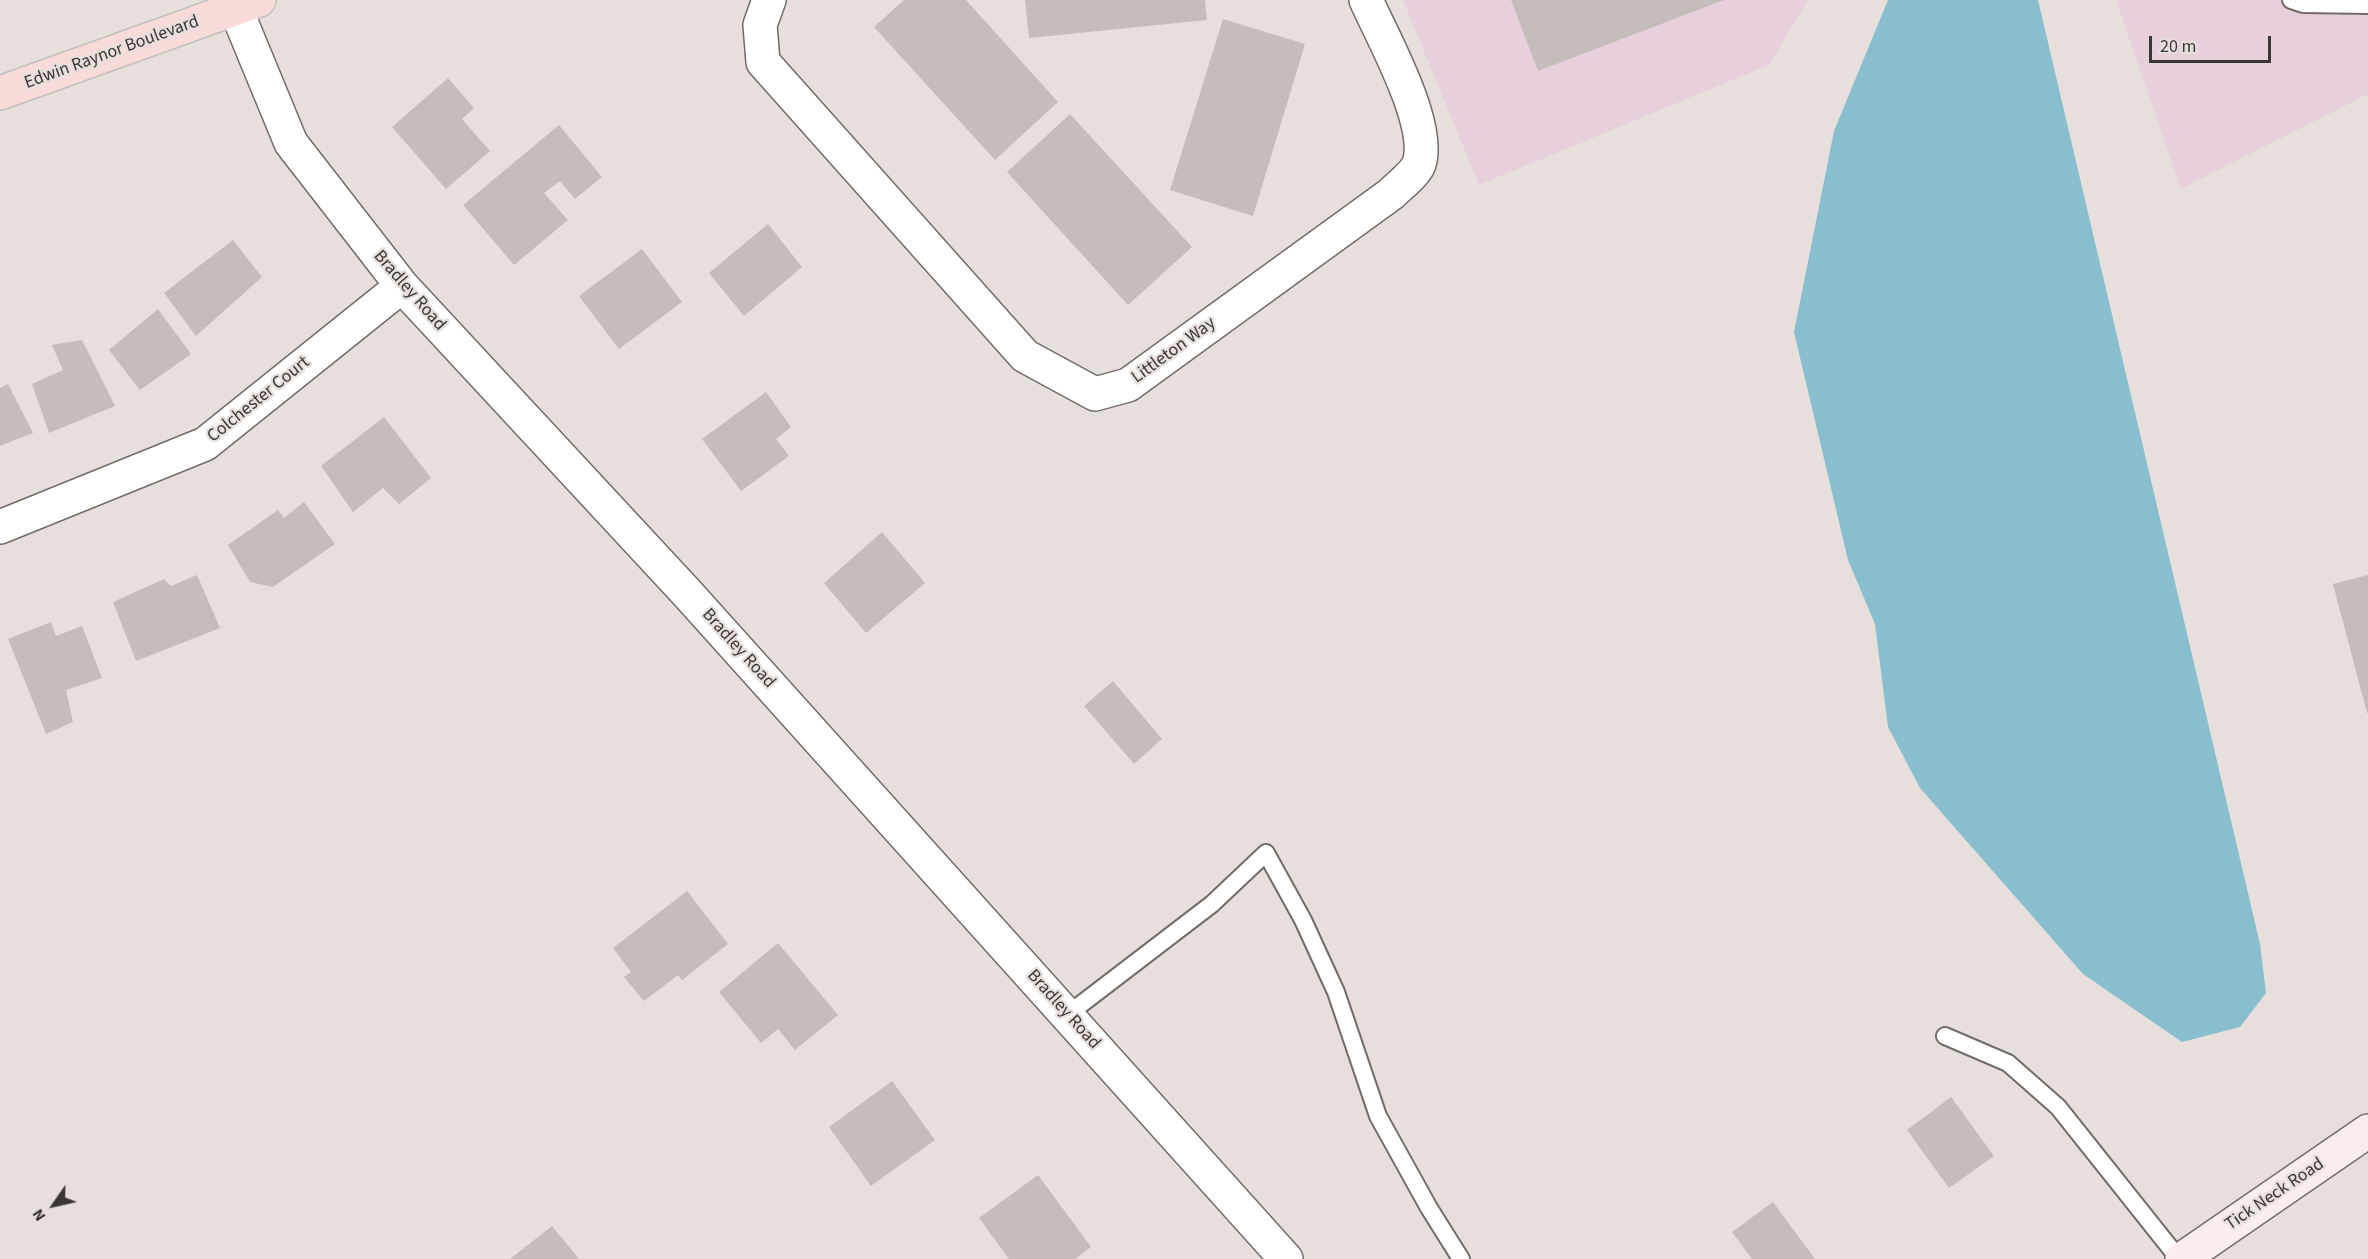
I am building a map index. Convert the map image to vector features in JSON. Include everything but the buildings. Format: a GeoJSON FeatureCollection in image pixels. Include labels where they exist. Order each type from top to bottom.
{"type":"FeatureCollection","features":[{"type":"Feature","properties":{"kind":"main road","name":"Edwin Raynor Boulevard"},"geometry":{"type":"LineString","coordinates":[[0,93],[242,3]]}},
{"type":"Feature","properties":{"kind":"street","name":"Littleton Way"},"geometry":{"type":"LineString","coordinates":[[769,0],[760,25],[763,62],[1025,356],[1095,394],[1128,385],[1391,194],[1419,165],[1422,134],[1405,87],[1366,0]]}},
{"type":"Feature","properties":{"kind":"street","name":"Bradley Road"},"geometry":{"type":"LineString","coordinates":[[242,3],[291,143],[402,286],[695,601],[1287,1259]]}},
{"type":"Feature","properties":{"kind":"street","name":"Colchester Court"},"geometry":{"type":"LineString","coordinates":[[0,527],[205,444],[402,286]]}},
{"type":"Feature","properties":{"kind":"street","name":"Tick Neck Road"},"geometry":{"type":"LineString","coordinates":[[2181,1259],[2368,1131]]}},
{"type":"Feature","properties":{"kind":"lane"},"geometry":{"type":"LineString","coordinates":[[2291,0],[2303,4],[2368,5]]}},
{"type":"Feature","properties":{"kind":"lane"},"geometry":{"type":"LineString","coordinates":[[1067,1015],[1212,904],[1266,853],[1303,920],[1336,992],[1378,1116],[1428,1208],[1461,1259]]}},
{"type":"Feature","properties":{"kind":"lane"},"geometry":{"type":"LineString","coordinates":[[1945,1036],[2008,1063],[2058,1107],[2181,1259]]}},
{"type":"Feature","properties":{"kind":"shaded area"},"geometry":{"type":"Polygon","coordinates":[[[1403,0],[1808,0],[1769,65],[1479,185],[1403,0]]]}},
{"type":"Feature","properties":{"kind":"shaded area"},"geometry":{"type":"Polygon","coordinates":[[[2116,0],[2368,0],[2368,94],[2181,189],[2116,0]]]}},
{"type":"Feature","properties":{"kind":"water"},"geometry":{"type":"Polygon","coordinates":[[[1888,0],[2038,0],[2260,944],[2266,993],[2240,1027],[2182,1042],[2083,974],[1920,788],[1888,727],[1875,624],[1848,560],[1794,332],[1834,131],[1888,0]]]}}]}
